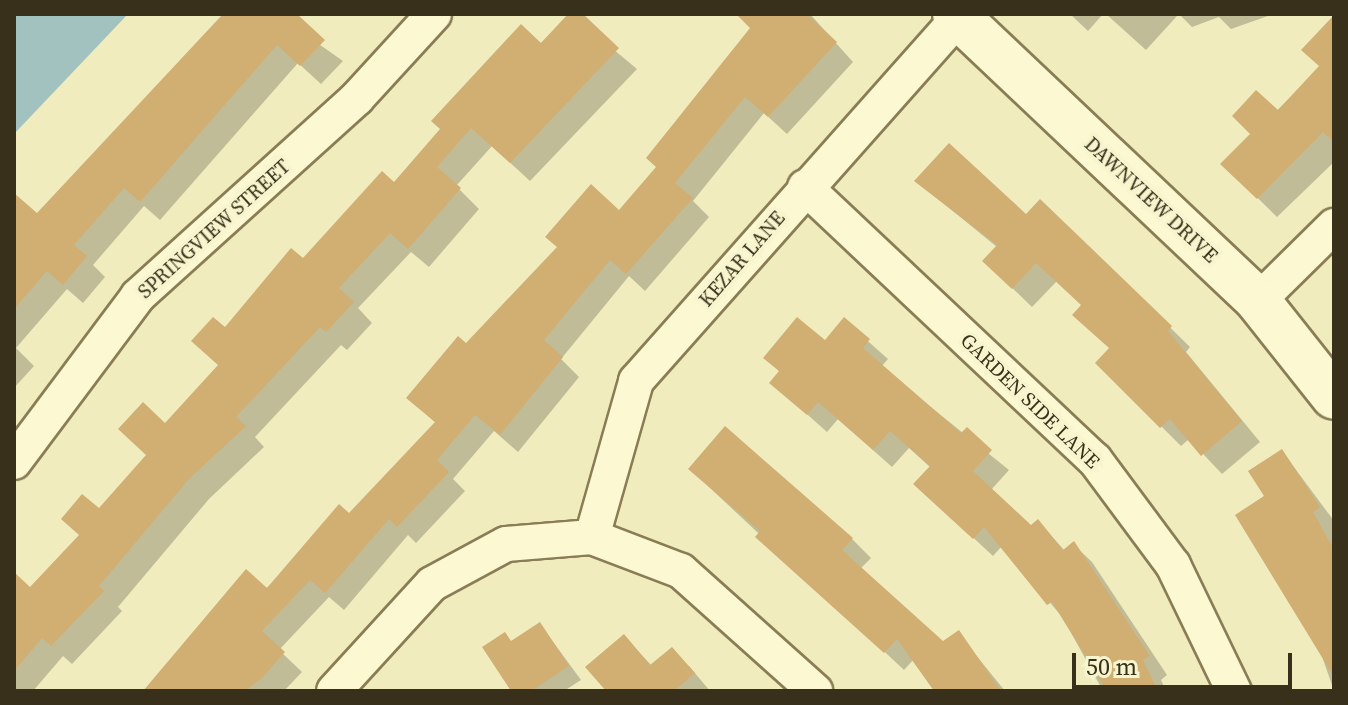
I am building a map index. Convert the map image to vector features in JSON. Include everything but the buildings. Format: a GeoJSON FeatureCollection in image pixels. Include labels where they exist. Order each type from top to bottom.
{"type":"FeatureCollection","features":[{"type":"Feature","properties":{"kind":"street","name":"SPRINGVIEW STREET"},"geometry":{"type":"LineString","coordinates":[[14,462],[138,296],[357,98],[434,14]]}},
{"type":"Feature","properties":{"kind":"street","name":"KEZAR LANE"},"geometry":{"type":"LineString","coordinates":[[592,537],[636,381],[957,16]]}},
{"type":"Feature","properties":{"kind":"street","name":"DAWNVIEW DRIVE"},"geometry":{"type":"LineString","coordinates":[[957,16],[1258,301],[1334,397]]}},
{"type":"Feature","properties":{"kind":"street","name":"GARDEN SIDE LANE"},"geometry":{"type":"LineString","coordinates":[[805,187],[1095,460],[1173,565],[1234,691]]}},
{"type":"Feature","properties":{"kind":"street"},"geometry":{"type":"LineString","coordinates":[[1258,301],[1334,226]]}},
{"type":"Feature","properties":{"kind":"street"},"geometry":{"type":"LineString","coordinates":[[334,691],[432,584],[506,544],[592,537],[681,571],[815,691]]}},
{"type":"Feature","properties":{"kind":"water"},"geometry":{"type":"Polygon","coordinates":[[[14,14],[128,14],[14,134],[14,14]]]}}]}
